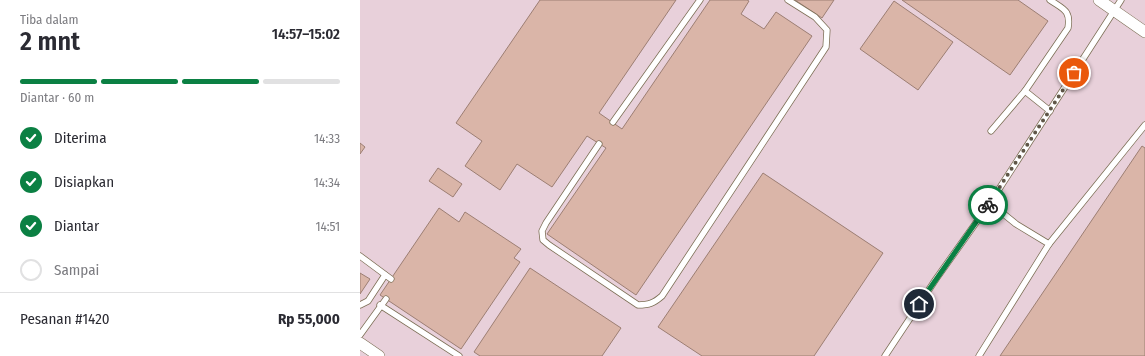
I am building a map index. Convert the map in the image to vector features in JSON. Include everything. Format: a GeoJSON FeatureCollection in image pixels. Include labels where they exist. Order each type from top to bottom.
{"type":"FeatureCollection","features":[{"type":"Feature","properties":{"kind":"street"},"geometry":{"type":"LineString","coordinates":[[1099,0],[1145,32]]}},
{"type":"Feature","properties":{"kind":"street"},"geometry":{"type":"LineString","coordinates":[[360,343],[379,356]]}},
{"type":"Feature","properties":{"kind":"lane"},"geometry":{"type":"LineString","coordinates":[[613,122],[700,0]]}},
{"type":"Feature","properties":{"kind":"lane"},"geometry":{"type":"LineString","coordinates":[[599,144],[546,223],[542,231],[543,240],[638,305],[654,303],[662,296],[826,47],[827,30],[815,17],[788,0]]}},
{"type":"Feature","properties":{"kind":"lane"},"geometry":{"type":"LineString","coordinates":[[991,132],[1025,91],[1068,28],[1070,19],[1067,11],[1050,0]]}},
{"type":"Feature","properties":{"kind":"lane"},"geometry":{"type":"LineString","coordinates":[[884,356],[990,203],[1121,0]]}},
{"type":"Feature","properties":{"kind":"lane"},"geometry":{"type":"LineString","coordinates":[[1025,91],[1050,111]]}},
{"type":"Feature","properties":{"kind":"lane"},"geometry":{"type":"LineString","coordinates":[[979,356],[1049,244],[1145,125]]}},
{"type":"Feature","properties":{"kind":"lane"},"geometry":{"type":"LineString","coordinates":[[990,203],[1016,224],[1049,244]]}},
{"type":"Feature","properties":{"kind":"lane"},"geometry":{"type":"LineString","coordinates":[[360,256],[391,279]]}},
{"type":"Feature","properties":{"kind":"lane"},"geometry":{"type":"LineString","coordinates":[[360,305],[368,301],[385,274]]}},
{"type":"Feature","properties":{"kind":"lane"},"geometry":{"type":"LineString","coordinates":[[360,335],[380,305],[386,299]]}},
{"type":"Feature","properties":{"kind":"lane"},"geometry":{"type":"LineString","coordinates":[[380,305],[459,356]]}},
{"type":"Feature","properties":{"kind":"shaded area"},"geometry":{"type":"Polygon","coordinates":[[[360,0],[1145,0],[1145,356],[360,356],[360,0]]]}},
{"type":"Feature","properties":{"kind":"building"},"geometry":{"type":"Polygon","coordinates":[[[540,0],[676,0],[599,113],[622,129],[710,0],[747,0],[749,1],[741,14],[764,29],[776,12],[812,36],[636,295],[547,234],[606,148],[587,136],[552,187],[517,164],[500,190],[465,166],[482,141],[456,123],[540,0]]]}},
{"type":"Feature","properties":{"kind":"building"},"geometry":{"type":"Polygon","coordinates":[[[795,0],[834,0],[822,18],[795,0]]]}},
{"type":"Feature","properties":{"kind":"building"},"geometry":{"type":"Polygon","coordinates":[[[902,0],[1018,0],[1048,21],[1010,75],[902,0]]]}},
{"type":"Feature","properties":{"kind":"building"},"geometry":{"type":"Polygon","coordinates":[[[894,1],[953,42],[918,90],[860,49],[894,1]]]}},
{"type":"Feature","properties":{"kind":"building"},"geometry":{"type":"Polygon","coordinates":[[[360,143],[365,147],[360,154],[360,143]]]}},
{"type":"Feature","properties":{"kind":"building"},"geometry":{"type":"Polygon","coordinates":[[[1142,146],[1145,148],[1145,356],[1000,356],[1142,146]]]}},
{"type":"Feature","properties":{"kind":"building"},"geometry":{"type":"Polygon","coordinates":[[[438,168],[462,184],[453,197],[429,181],[438,168]]]}},
{"type":"Feature","properties":{"kind":"building"},"geometry":{"type":"Polygon","coordinates":[[[763,173],[883,253],[814,356],[702,356],[658,327],[763,173]]]}},
{"type":"Feature","properties":{"kind":"building"},"geometry":{"type":"Polygon","coordinates":[[[439,208],[459,222],[465,212],[521,249],[514,258],[520,262],[461,349],[380,295],[439,208]]]}},
{"type":"Feature","properties":{"kind":"building"},"geometry":{"type":"Polygon","coordinates":[[[530,268],[621,328],[602,356],[480,356],[474,352],[530,268]]]}},
{"type":"Feature","properties":{"kind":"building"},"geometry":{"type":"Polygon","coordinates":[[[360,273],[370,279],[360,294],[360,273]]]}},
{"type":"Feature","properties":{"kind":"way so far"},"geometry":{"type":"LineString","coordinates":[[988,205],[1074,73]]}},
{"type":"Feature","properties":{"kind":"route"},"geometry":{"type":"LineString","coordinates":[[919,304],[988,205]]}}]}
